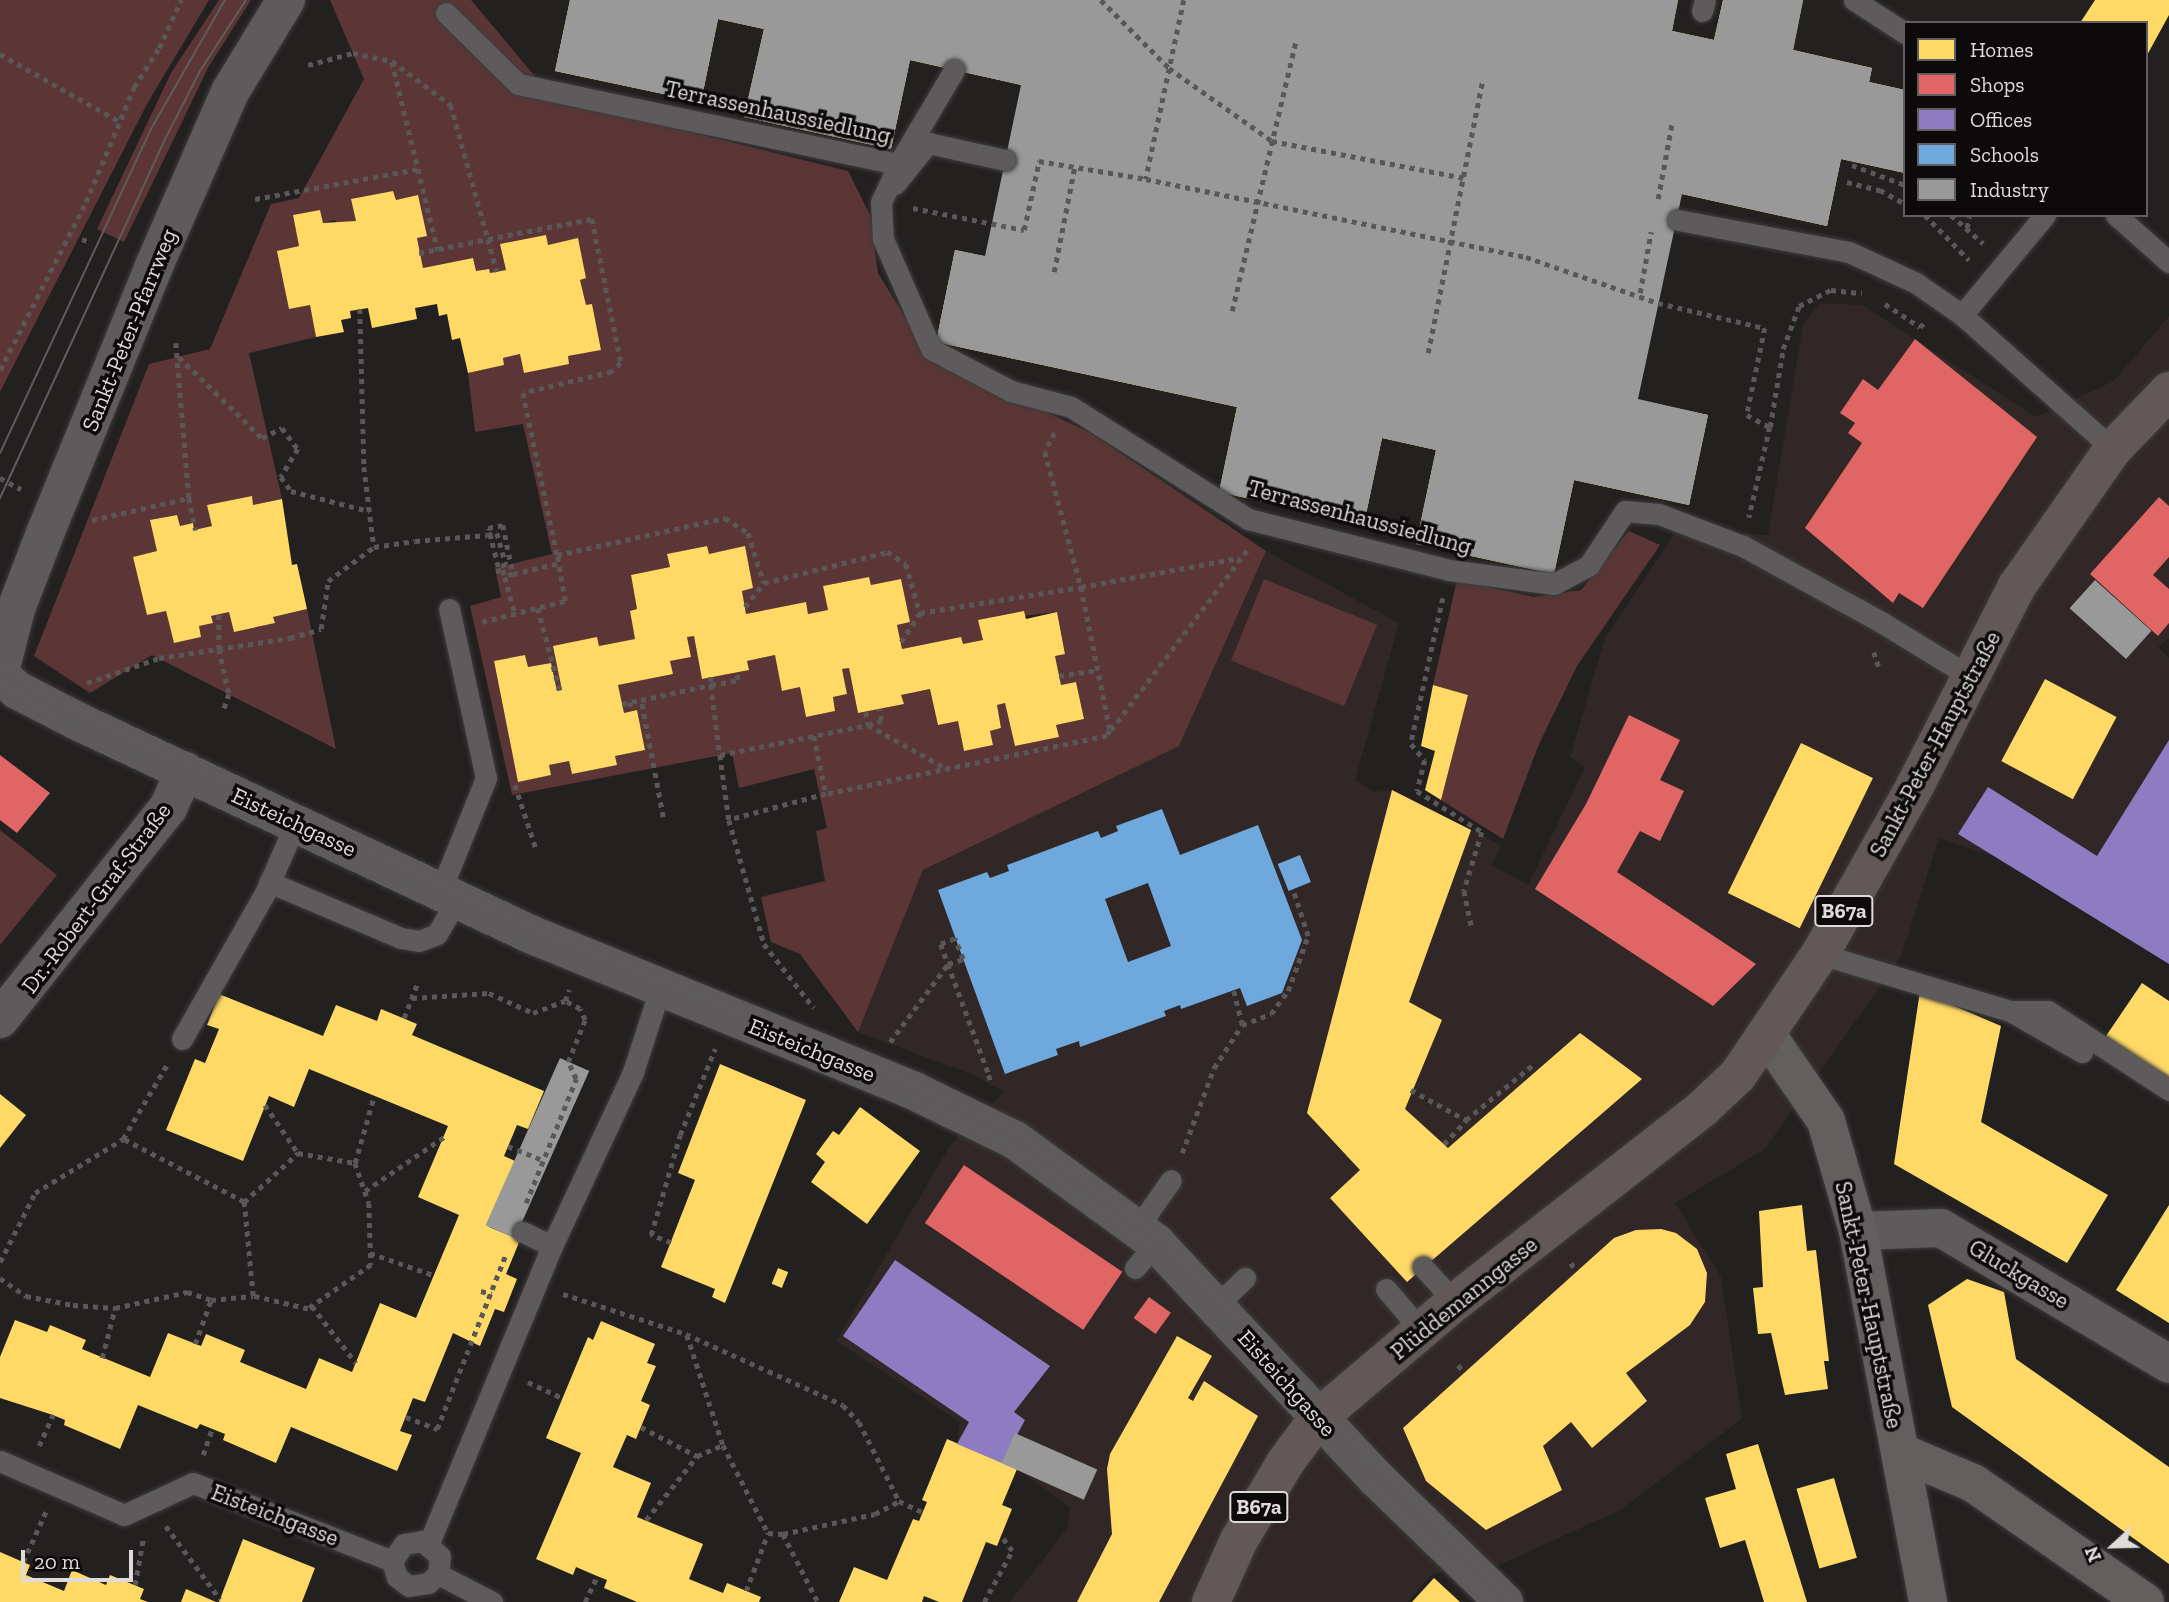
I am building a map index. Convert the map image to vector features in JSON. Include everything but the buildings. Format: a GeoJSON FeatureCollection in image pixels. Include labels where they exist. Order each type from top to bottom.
{"type":"FeatureCollection","features":[{"type":"Feature","properties":{"kind":"main road","name":"Sankt-Peter-Hauptstraße"},"geometry":{"type":"LineString","coordinates":[[1928,1602],[1858,1231],[1826,1121],[1767,1035],[1820,954],[1971,677],[2017,586],[2113,449],[2169,391]]}},
{"type":"Feature","properties":{"kind":"main road","name":"Plüddemanngasse"},"geometry":{"type":"LineString","coordinates":[[1211,1602],[1239,1540],[1285,1463],[1318,1418],[1455,1302],[1703,1108],[1738,1075],[1767,1035]]}},
{"type":"Feature","properties":{"kind":"main road"},"geometry":{"type":"LineString","coordinates":[[1900,1452],[1973,1483],[2145,1602]]}},
{"type":"Feature","properties":{"kind":"street","name":"Sankt-Peter-Pfarrweg"},"geometry":{"type":"LineString","coordinates":[[0,673],[16,609],[153,266],[230,92],[286,0]]}},
{"type":"Feature","properties":{"kind":"street","name":"Eisteichgasse"},"geometry":{"type":"LineString","coordinates":[[0,673],[37,701],[448,896],[660,989],[914,1091],[1015,1140],[1217,1305],[1318,1418],[1504,1602]]}},
{"type":"Feature","properties":{"kind":"street","name":"Dr.-Robert-Graf-Straße"},"geometry":{"type":"LineString","coordinates":[[0,1019],[168,808],[185,771]]}},
{"type":"Feature","properties":{"kind":"street","name":"Gluckgasse"},"geometry":{"type":"LineString","coordinates":[[1858,1231],[1941,1228],[2169,1364]]}},
{"type":"Feature","properties":{"kind":"lane"},"geometry":{"type":"LineString","coordinates":[[1854,0],[1903,32]]}},
{"type":"Feature","properties":{"kind":"lane","name":"Terrassenhaussiedlung"},"geometry":{"type":"LineString","coordinates":[[446,12],[518,84],[899,164],[881,202],[883,239],[932,349],[1011,391],[1071,407],[1248,519],[1449,570],[1555,584],[1589,565],[1625,511],[1659,514],[1743,546],[1881,622],[1971,677]]}},
{"type":"Feature","properties":{"kind":"lane"},"geometry":{"type":"LineString","coordinates":[[899,164],[954,70]]}},
{"type":"Feature","properties":{"kind":"lane"},"geometry":{"type":"LineString","coordinates":[[881,202],[928,143],[1005,160]]}},
{"type":"Feature","properties":{"kind":"lane"},"geometry":{"type":"LineString","coordinates":[[1962,315],[2043,217]]}},
{"type":"Feature","properties":{"kind":"lane"},"geometry":{"type":"LineString","coordinates":[[2118,217],[2169,262]]}},
{"type":"Feature","properties":{"kind":"lane"},"geometry":{"type":"LineString","coordinates":[[1678,220],[1849,253],[1916,283],[1962,315],[2113,449]]}},
{"type":"Feature","properties":{"kind":"lane"},"geometry":{"type":"LineString","coordinates":[[270,882],[401,938],[419,941],[437,934],[486,778],[449,610]]}},
{"type":"Feature","properties":{"kind":"lane"},"geometry":{"type":"LineString","coordinates":[[182,1039],[270,882],[296,822]]}},
{"type":"Feature","properties":{"kind":"lane"},"geometry":{"type":"LineString","coordinates":[[1820,954],[2010,1011],[2082,1052]]}},
{"type":"Feature","properties":{"kind":"lane"},"geometry":{"type":"LineString","coordinates":[[429,1543],[538,1278],[633,1072],[660,989]]}},
{"type":"Feature","properties":{"kind":"lane"},"geometry":{"type":"LineString","coordinates":[[2010,1011],[2048,1011],[2169,1090]]}},
{"type":"Feature","properties":{"kind":"lane"},"geometry":{"type":"LineString","coordinates":[[1143,1246],[1171,1180]]}},
{"type":"Feature","properties":{"kind":"lane"},"geometry":{"type":"LineString","coordinates":[[523,1232],[552,1246]]}},
{"type":"Feature","properties":{"kind":"lane"},"geometry":{"type":"LineString","coordinates":[[1423,1267],[1455,1302]]}},
{"type":"Feature","properties":{"kind":"lane"},"geometry":{"type":"LineString","coordinates":[[1217,1305],[1245,1278]]}},
{"type":"Feature","properties":{"kind":"lane"},"geometry":{"type":"LineString","coordinates":[[1387,1289],[1421,1330]]}},
{"type":"Feature","properties":{"kind":"lane","name":"Eisteichgasse"},"geometry":{"type":"LineString","coordinates":[[0,1461],[124,1515],[193,1483],[392,1561]]}},
{"type":"Feature","properties":{"kind":"lane"},"geometry":{"type":"LineString","coordinates":[[429,1543],[404,1544],[392,1561],[398,1592],[418,1586],[438,1574]]}},
{"type":"Feature","properties":{"kind":"lane"},"geometry":{"type":"LineString","coordinates":[[429,1543],[440,1556],[438,1574]]}},
{"type":"Feature","properties":{"kind":"lane"},"geometry":{"type":"LineString","coordinates":[[438,1574],[492,1602]]}},
{"type":"Feature","properties":{"kind":"path"},"geometry":{"type":"LineString","coordinates":[[0,370],[86,202],[120,122],[181,0]]}},
{"type":"Feature","properties":{"kind":"path"},"geometry":{"type":"LineString","coordinates":[[1101,0],[1170,68],[1272,141],[1464,178]]}},
{"type":"Feature","properties":{"kind":"path"},"geometry":{"type":"LineString","coordinates":[[1146,179],[1184,0]]}},
{"type":"Feature","properties":{"kind":"path"},"geometry":{"type":"LineString","coordinates":[[1232,311],[1296,41]]}},
{"type":"Feature","properties":{"kind":"path"},"geometry":{"type":"LineString","coordinates":[[308,65],[353,53],[392,61],[451,105],[498,272]]}},
{"type":"Feature","properties":{"kind":"path"},"geometry":{"type":"LineString","coordinates":[[0,54],[120,122]]}},
{"type":"Feature","properties":{"kind":"path"},"geometry":{"type":"LineString","coordinates":[[392,61],[438,250]]}},
{"type":"Feature","properties":{"kind":"path"},"geometry":{"type":"LineString","coordinates":[[1428,353],[1482,82]]}},
{"type":"Feature","properties":{"kind":"path"},"geometry":{"type":"LineString","coordinates":[[881,202],[1024,230],[1038,161],[1075,165],[1526,257],[1658,303],[1765,328],[1747,415],[1770,427]]}},
{"type":"Feature","properties":{"kind":"path"},"geometry":{"type":"LineString","coordinates":[[1055,272],[1075,165]]}},
{"type":"Feature","properties":{"kind":"path"},"geometry":{"type":"LineString","coordinates":[[1852,165],[1903,183]]}},
{"type":"Feature","properties":{"kind":"path"},"geometry":{"type":"LineString","coordinates":[[255,199],[419,169]]}},
{"type":"Feature","properties":{"kind":"path"},"geometry":{"type":"LineString","coordinates":[[1847,182],[1880,190],[1903,203]]}},
{"type":"Feature","properties":{"kind":"path"},"geometry":{"type":"LineString","coordinates":[[1927,217],[1972,263]]}},
{"type":"Feature","properties":{"kind":"path"},"geometry":{"type":"LineString","coordinates":[[1880,301],[1920,327],[1986,247],[1953,217]]}},
{"type":"Feature","properties":{"kind":"path"},"geometry":{"type":"LineString","coordinates":[[1966,228],[1969,217]]}},
{"type":"Feature","properties":{"kind":"path"},"geometry":{"type":"LineString","coordinates":[[419,253],[592,219],[621,363],[612,372],[523,393],[560,563],[565,601],[482,622],[484,633]]}},
{"type":"Feature","properties":{"kind":"path"},"geometry":{"type":"LineString","coordinates":[[82,239],[90,242]]}},
{"type":"Feature","properties":{"kind":"path"},"geometry":{"type":"LineString","coordinates":[[1743,546],[1770,427],[1783,349],[1799,306],[1831,290],[1870,294]]}},
{"type":"Feature","properties":{"kind":"path"},"geometry":{"type":"LineString","coordinates":[[359,309],[369,511],[374,547]]}},
{"type":"Feature","properties":{"kind":"path"},"geometry":{"type":"LineString","coordinates":[[176,343],[189,498],[196,530]]}},
{"type":"Feature","properties":{"kind":"path"},"geometry":{"type":"LineString","coordinates":[[179,357],[262,438],[282,428],[298,449],[281,477],[291,491],[369,511]]}},
{"type":"Feature","properties":{"kind":"path"},"geometry":{"type":"LineString","coordinates":[[1045,452],[1081,587],[1110,730]]}},
{"type":"Feature","properties":{"kind":"path"},"geometry":{"type":"LineString","coordinates":[[87,521],[189,498]]}},
{"type":"Feature","properties":{"kind":"path"},"geometry":{"type":"LineString","coordinates":[[557,555],[725,518],[748,533],[764,583]]}},
{"type":"Feature","properties":{"kind":"path"},"geometry":{"type":"LineString","coordinates":[[82,685],[159,658],[321,629],[328,581],[374,547],[415,541],[488,535],[497,533],[506,565],[498,567],[491,539],[488,528],[503,525],[513,574]]}},
{"type":"Feature","properties":{"kind":"path"},"geometry":{"type":"LineString","coordinates":[[745,607],[764,583],[887,552],[906,564],[920,614]]}},
{"type":"Feature","properties":{"kind":"path"},"geometry":{"type":"LineString","coordinates":[[729,820],[826,794],[1107,736],[1239,558],[920,614],[901,642]]}},
{"type":"Feature","properties":{"kind":"path"},"geometry":{"type":"LineString","coordinates":[[505,577],[560,563]]}},
{"type":"Feature","properties":{"kind":"path"},"geometry":{"type":"LineString","coordinates":[[496,571],[503,570],[515,614]]}},
{"type":"Feature","properties":{"kind":"path"},"geometry":{"type":"LineString","coordinates":[[1449,570],[1411,744],[1425,760],[1417,791],[1482,832],[1464,891],[1472,928]]}},
{"type":"Feature","properties":{"kind":"path"},"geometry":{"type":"LineString","coordinates":[[538,608],[560,691]]}},
{"type":"Feature","properties":{"kind":"path"},"geometry":{"type":"LineString","coordinates":[[219,615],[219,649],[229,694],[223,712]]}},
{"type":"Feature","properties":{"kind":"path"},"geometry":{"type":"LineString","coordinates":[[1059,676],[1098,670]]}},
{"type":"Feature","properties":{"kind":"path"},"geometry":{"type":"LineString","coordinates":[[622,704],[738,680],[736,672]]}},
{"type":"Feature","properties":{"kind":"path"},"geometry":{"type":"LineString","coordinates":[[711,677],[729,820],[764,944],[818,1016]]}},
{"type":"Feature","properties":{"kind":"path"},"geometry":{"type":"LineString","coordinates":[[641,700],[663,817]]}},
{"type":"Feature","properties":{"kind":"path"},"geometry":{"type":"LineString","coordinates":[[630,702],[631,711]]}},
{"type":"Feature","properties":{"kind":"path"},"geometry":{"type":"LineString","coordinates":[[720,755],[868,725],[881,721],[879,709]]}},
{"type":"Feature","properties":{"kind":"path"},"geometry":{"type":"LineString","coordinates":[[866,712],[868,725]]}},
{"type":"Feature","properties":{"kind":"path"},"geometry":{"type":"LineString","coordinates":[[868,725],[947,769]]}},
{"type":"Feature","properties":{"kind":"path"},"geometry":{"type":"LineString","coordinates":[[814,736],[826,794]]}},
{"type":"Feature","properties":{"kind":"path"},"geometry":{"type":"LineString","coordinates":[[1051,738],[1053,747]]}},
{"type":"Feature","properties":{"kind":"path"},"geometry":{"type":"LineString","coordinates":[[1033,742],[1035,751]]}},
{"type":"Feature","properties":{"kind":"path"},"geometry":{"type":"LineString","coordinates":[[513,775],[537,850]]}},
{"type":"Feature","properties":{"kind":"path"},"geometry":{"type":"LineString","coordinates":[[1171,1180],[1214,1068],[1242,1025],[1270,1014],[1288,991],[1308,936],[1293,890]]}},
{"type":"Feature","properties":{"kind":"path"},"geometry":{"type":"LineString","coordinates":[[889,1044],[948,964],[963,959],[956,939],[941,944],[948,964],[989,1075],[992,1096]]}},
{"type":"Feature","properties":{"kind":"path"},"geometry":{"type":"LineString","coordinates":[[411,998],[489,993],[533,1013],[565,1001],[574,979]]}},
{"type":"Feature","properties":{"kind":"path"},"geometry":{"type":"LineString","coordinates":[[404,1018],[417,984]]}},
{"type":"Feature","properties":{"kind":"path"},"geometry":{"type":"LineString","coordinates":[[1233,990],[1242,1025]]}},
{"type":"Feature","properties":{"kind":"path"},"geometry":{"type":"LineString","coordinates":[[565,1001],[580,1009],[585,1020],[568,1062],[576,1079]]}},
{"type":"Feature","properties":{"kind":"path"},"geometry":{"type":"LineString","coordinates":[[0,1262],[35,1193],[123,1139],[182,1039]]}},
{"type":"Feature","properties":{"kind":"path"},"geometry":{"type":"LineString","coordinates":[[671,1243],[651,1235],[680,1135],[719,1039]]}},
{"type":"Feature","properties":{"kind":"path"},"geometry":{"type":"LineString","coordinates":[[1444,1144],[1466,1121],[1534,1064]]}},
{"type":"Feature","properties":{"kind":"path"},"geometry":{"type":"LineString","coordinates":[[1411,1090],[1466,1121]]}},
{"type":"Feature","properties":{"kind":"path"},"geometry":{"type":"LineString","coordinates":[[312,1306],[370,1265],[365,1191],[355,1163],[374,1096]]}},
{"type":"Feature","properties":{"kind":"path"},"geometry":{"type":"LineString","coordinates":[[265,1105],[298,1153],[355,1163]]}},
{"type":"Feature","properties":{"kind":"path"},"geometry":{"type":"LineString","coordinates":[[365,1191],[444,1137]]}},
{"type":"Feature","properties":{"kind":"path"},"geometry":{"type":"LineString","coordinates":[[123,1139],[244,1202]]}},
{"type":"Feature","properties":{"kind":"path"},"geometry":{"type":"LineString","coordinates":[[508,1146],[543,1160]]}},
{"type":"Feature","properties":{"kind":"path"},"geometry":{"type":"LineString","coordinates":[[244,1202],[298,1153]]}},
{"type":"Feature","properties":{"kind":"path"},"geometry":{"type":"LineString","coordinates":[[244,1202],[253,1296]]}},
{"type":"Feature","properties":{"kind":"path"},"geometry":{"type":"LineString","coordinates":[[370,1253],[433,1275]]}},
{"type":"Feature","properties":{"kind":"path"},"geometry":{"type":"LineString","coordinates":[[1570,1263],[1576,1271]]}},
{"type":"Feature","properties":{"kind":"path"},"geometry":{"type":"LineString","coordinates":[[0,1278],[26,1296],[115,1308],[187,1292],[211,1300],[253,1296],[312,1306],[356,1363]]}},
{"type":"Feature","properties":{"kind":"path"},"geometry":{"type":"LineString","coordinates":[[538,1278],[686,1334],[843,1405],[859,1422],[899,1501],[923,1512]]}},
{"type":"Feature","properties":{"kind":"path"},"geometry":{"type":"LineString","coordinates":[[481,1291],[492,1294]]}},
{"type":"Feature","properties":{"kind":"path"},"geometry":{"type":"LineString","coordinates":[[195,1344],[211,1300]]}},
{"type":"Feature","properties":{"kind":"path"},"geometry":{"type":"LineString","coordinates":[[102,1358],[115,1308]]}},
{"type":"Feature","properties":{"kind":"path"},"geometry":{"type":"LineString","coordinates":[[686,1334],[723,1445],[768,1533],[746,1591]]}},
{"type":"Feature","properties":{"kind":"path"},"geometry":{"type":"LineString","coordinates":[[437,1429],[474,1343]]}},
{"type":"Feature","properties":{"kind":"path"},"geometry":{"type":"LineString","coordinates":[[1458,1365],[1464,1372]]}},
{"type":"Feature","properties":{"kind":"path"},"geometry":{"type":"LineString","coordinates":[[500,1370],[562,1398]]}},
{"type":"Feature","properties":{"kind":"path"},"geometry":{"type":"LineString","coordinates":[[406,1417],[470,1443]]}},
{"type":"Feature","properties":{"kind":"path"},"geometry":{"type":"LineString","coordinates":[[641,1427],[697,1456]]}},
{"type":"Feature","properties":{"kind":"path"},"geometry":{"type":"LineString","coordinates":[[646,1521],[697,1456],[723,1445]]}},
{"type":"Feature","properties":{"kind":"path"},"geometry":{"type":"LineString","coordinates":[[23,1562],[57,1486]]}},
{"type":"Feature","properties":{"kind":"path"},"geometry":{"type":"LineString","coordinates":[[768,1533],[783,1534],[875,1514],[899,1501]]}},
{"type":"Feature","properties":{"kind":"path"},"geometry":{"type":"LineString","coordinates":[[135,1585],[149,1503]]}},
{"type":"Feature","properties":{"kind":"path"},"geometry":{"type":"LineString","coordinates":[[149,1503],[220,1599]]}},
{"type":"Feature","properties":{"kind":"path"},"geometry":{"type":"LineString","coordinates":[[783,1534],[818,1602]]}},
{"type":"Feature","properties":{"kind":"path"},"geometry":{"type":"LineString","coordinates":[[984,1602],[1012,1551],[1001,1536]]}},
{"type":"Feature","properties":{"kind":"path"},"geometry":{"type":"LineString","coordinates":[[585,1602],[597,1576]]}},
{"type":"Feature","properties":{"kind":"shaded area"},"geometry":{"type":"Polygon","coordinates":[[[0,0],[209,0],[147,104],[0,392],[0,0]]]}},
{"type":"Feature","properties":{"kind":"shaded area"},"geometry":{"type":"Polygon","coordinates":[[[219,0],[251,0],[209,66],[124,242],[97,229],[171,73],[219,0]]]}},
{"type":"Feature","properties":{"kind":"shaded area"},"geometry":{"type":"Polygon","coordinates":[[[330,0],[471,0],[553,98],[848,171],[870,215],[878,273],[930,358],[1091,433],[1266,551],[1179,746],[923,870],[858,1032],[800,954],[771,942],[761,897],[825,881],[816,831],[827,828],[814,769],[739,788],[732,753],[512,795],[470,606],[501,597],[495,568],[552,554],[523,424],[475,432],[468,373],[504,365],[503,358],[520,354],[568,356],[601,350],[592,305],[586,305],[580,280],[586,278],[578,239],[548,245],[501,245],[506,270],[490,273],[488,269],[476,271],[473,258],[423,268],[417,238],[418,195],[396,200],[393,191],[352,199],[356,221],[337,225],[335,220],[323,223],[320,210],[293,215],[299,246],[278,251],[289,309],[310,305],[316,337],[249,353],[282,499],[253,505],[251,496],[208,505],[212,526],[194,530],[193,523],[180,526],[177,515],[151,520],[157,551],[133,557],[147,615],[166,611],[174,643],[201,637],[199,626],[211,616],[229,612],[234,632],[274,623],[273,617],[307,609],[336,749],[152,655],[90,693],[34,656],[149,364],[210,349],[271,204],[299,198],[364,79],[330,0]],[[706,546],[668,554],[670,567],[631,575],[637,609],[630,611],[635,639],[599,646],[597,637],[562,690],[557,691],[551,663],[528,667],[525,655],[494,662],[518,781],[551,775],[549,765],[569,761],[572,774],[616,765],[615,756],[645,750],[637,710],[624,713],[618,685],[673,674],[670,661],[691,657],[687,637],[694,636],[703,679],[748,670],[747,661],[775,655],[783,691],[800,687],[806,717],[835,711],[833,697],[847,694],[842,669],[849,668],[858,713],[903,704],[901,695],[930,689],[958,721],[964,751],[993,745],[990,731],[1001,728],[997,705],[1005,703],[1015,746],[1058,737],[1056,725],[1084,719],[1076,682],[1061,685],[1055,656],[1065,653],[1057,612],[979,621],[983,640],[963,644],[961,637],[902,649],[897,625],[910,622],[901,579],[871,585],[869,577],[823,586],[828,610],[808,614],[806,602],[746,614],[742,591],[753,588],[745,547],[709,554],[706,546]]]}},
{"type":"Feature","properties":{"kind":"shaded area"},"geometry":{"type":"Polygon","coordinates":[[[1820,303],[1862,305],[2036,417],[2114,381],[2169,316],[2169,639],[2158,647],[2169,658],[2169,964],[1996,857],[1939,838],[1901,957],[1764,1150],[1675,1203],[1721,1277],[1742,1419],[1620,1510],[1497,1566],[1432,1574],[1408,1602],[1010,1602],[1067,1528],[1070,1507],[1017,1469],[957,1444],[960,1422],[836,1341],[949,1147],[1004,1092],[976,1076],[858,1032],[923,870],[1179,746],[1266,551],[1399,623],[1355,780],[1374,792],[1392,790],[1501,845],[1491,865],[1528,885],[1585,767],[1570,757],[1605,638],[1676,531],[1768,535],[1803,325],[1820,303]]]}},
{"type":"Feature","properties":{"kind":"shaded area"},"geometry":{"type":"Polygon","coordinates":[[[1629,531],[1660,545],[1577,666],[1539,744],[1503,839],[1441,800],[1468,695],[1433,685],[1457,580],[1534,597],[1581,590],[1629,531]]]}},
{"type":"Feature","properties":{"kind":"shaded area"},"geometry":{"type":"Polygon","coordinates":[[[1264,579],[1377,625],[1344,706],[1231,661],[1264,579]]]}},
{"type":"Feature","properties":{"kind":"shaded area"},"geometry":{"type":"Polygon","coordinates":[[[0,830],[57,875],[0,945],[0,830]]]}},
{"type":"Feature","properties":{"kind":"tram line"},"geometry":{"type":"LineString","coordinates":[[0,453],[151,129],[225,0]]}},
{"type":"Feature","properties":{"kind":"tram line"},"geometry":{"type":"LineString","coordinates":[[0,498],[163,143],[200,71],[246,0]]}},
{"type":"Feature","properties":{"kind":"tram line"},"geometry":{"type":"LineString","coordinates":[[0,662],[46,697],[533,928],[917,1085],[1018,1134],[1163,1238],[1324,1414],[1513,1602]]}},
{"type":"Feature","properties":{"kind":"tram line"},"geometry":{"type":"LineString","coordinates":[[0,683],[54,717],[526,940],[912,1098],[1013,1147],[1152,1248],[1373,1485],[1495,1602]]}}]}
